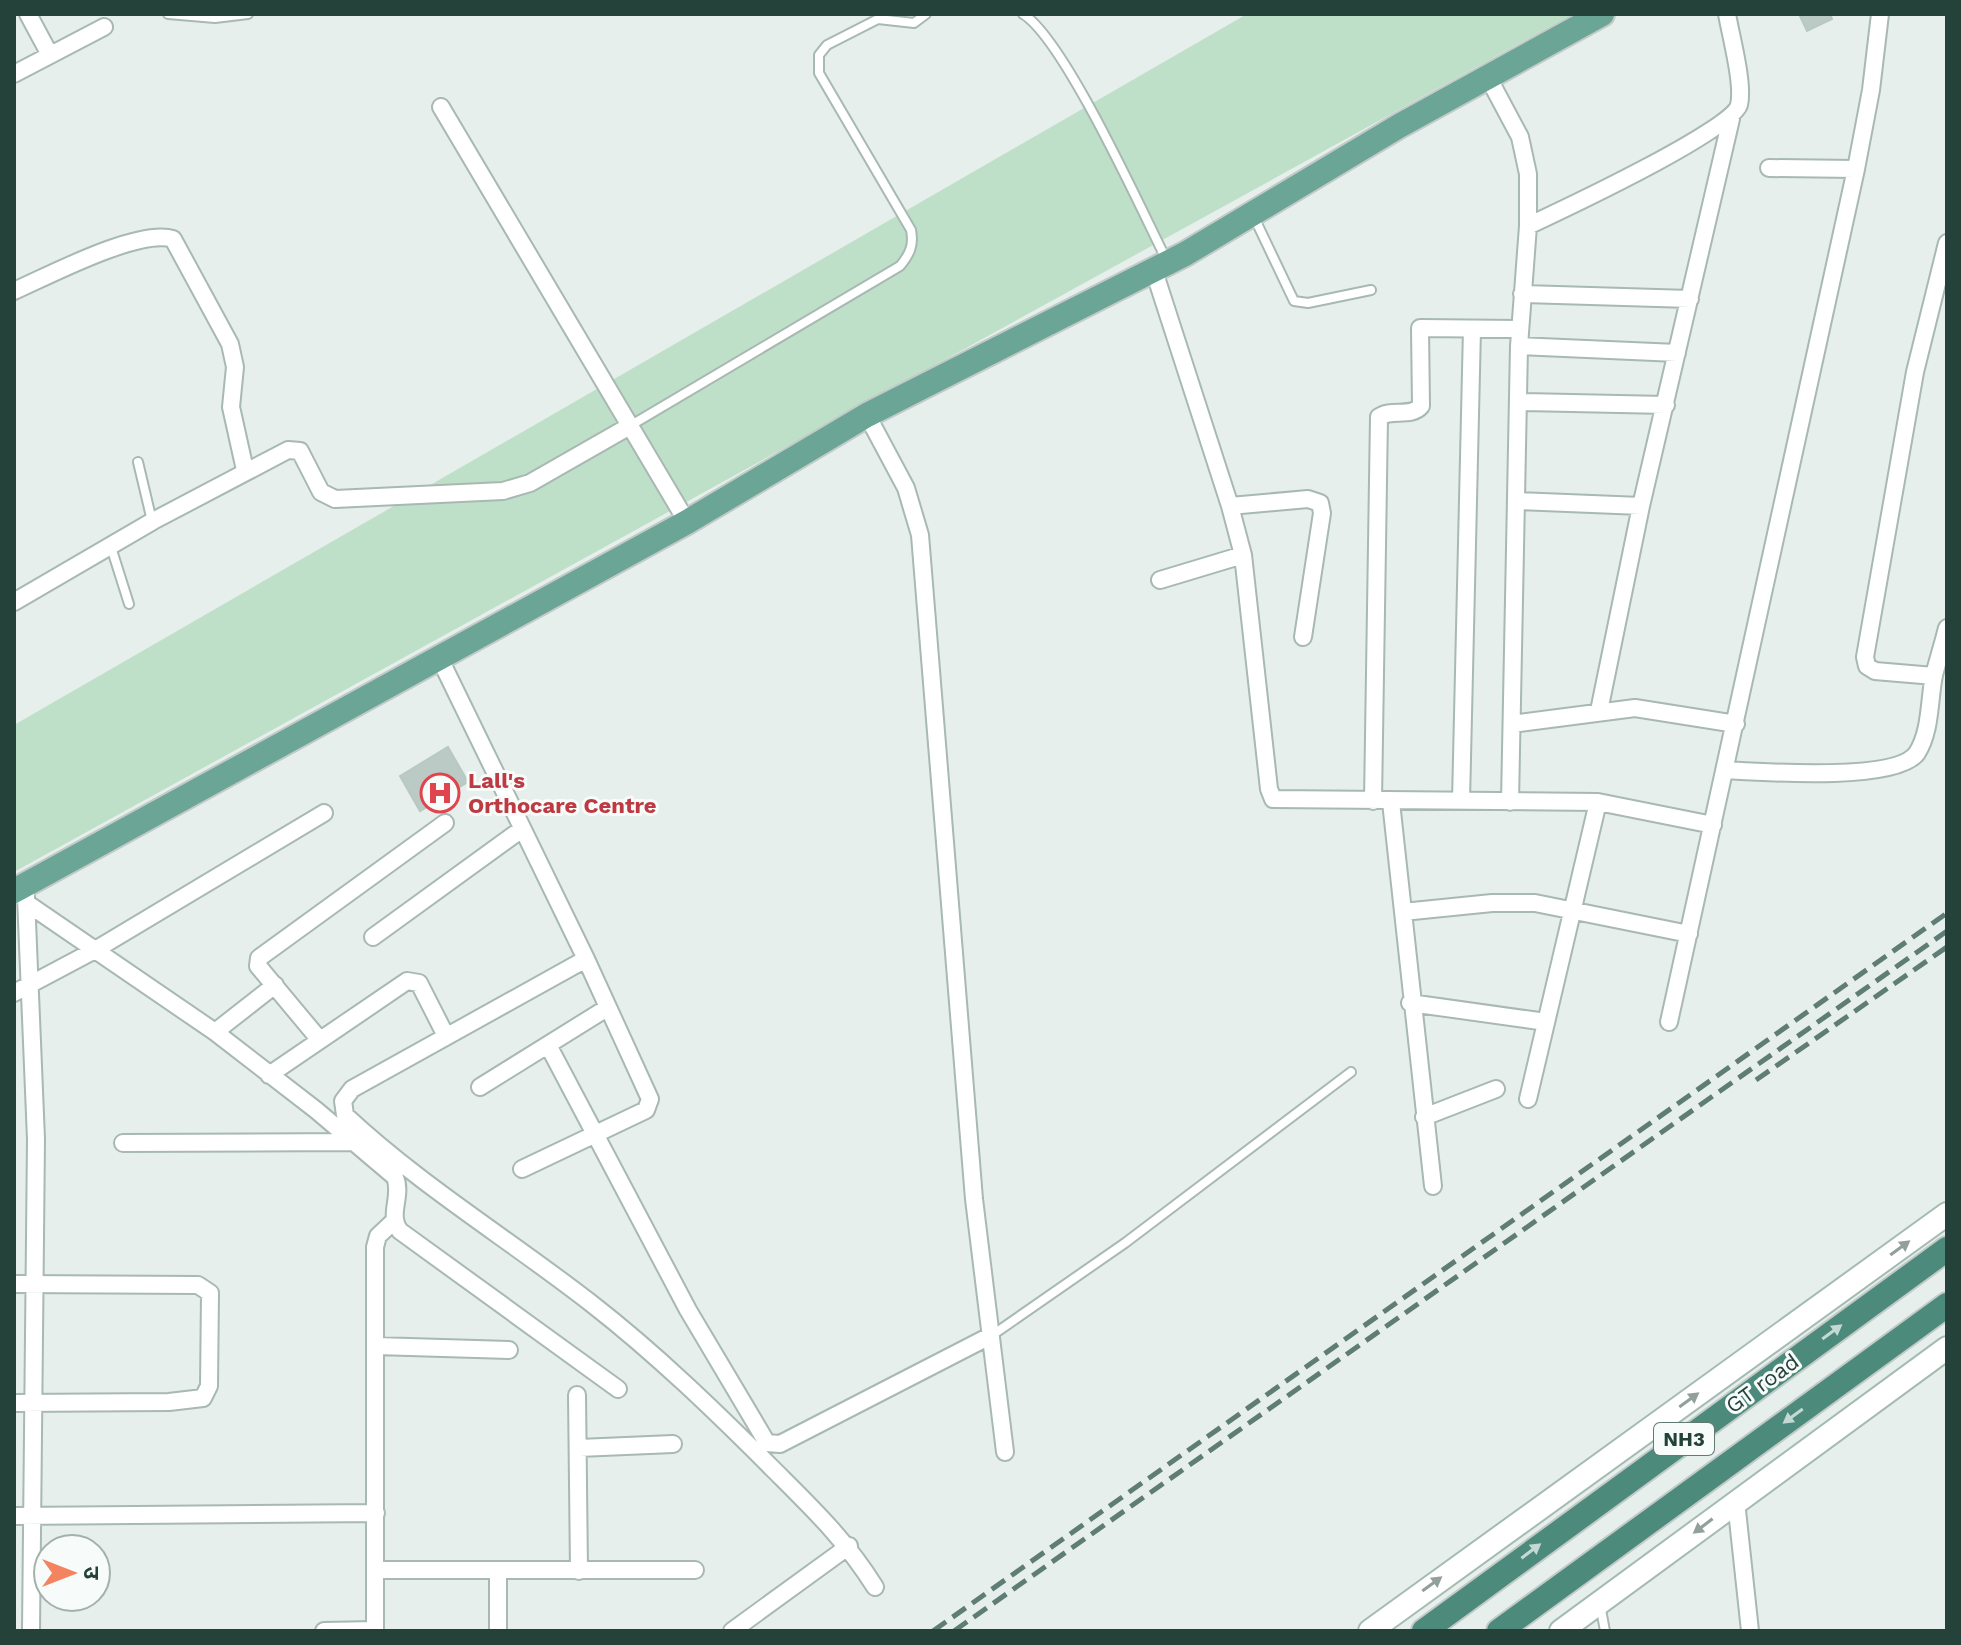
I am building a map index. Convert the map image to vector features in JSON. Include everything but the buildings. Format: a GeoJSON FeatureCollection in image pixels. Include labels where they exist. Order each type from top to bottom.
{"type":"FeatureCollection","features":[{"type":"Feature","properties":{"kind":"highway","name":"GT road"},"geometry":{"type":"LineString","coordinates":[[1424,1631],[1947,1249]]}},
{"type":"Feature","properties":{"kind":"highway","name":"GT road"},"geometry":{"type":"LineString","coordinates":[[1499,1631],[1947,1305]]}},
{"type":"Feature","properties":{"kind":"main road"},"geometry":{"type":"LineString","coordinates":[[22,893],[439,657],[687,522],[867,415],[1161,267],[1488,77],[1576,20],[1602,14]]}},
{"type":"Feature","properties":{"kind":"main road"},"geometry":{"type":"LineString","coordinates":[[1370,1631],[1947,1214]]}},
{"type":"Feature","properties":{"kind":"main road"},"geometry":{"type":"LineString","coordinates":[[1561,1631],[1947,1348]]}},
{"type":"Feature","properties":{"kind":"street"},"geometry":{"type":"LineString","coordinates":[[28,14],[50,55]]}},
{"type":"Feature","properties":{"kind":"street"},"geometry":{"type":"LineString","coordinates":[[1599,711],[1641,506],[1731,119],[1740,97],[1727,14]]}},
{"type":"Feature","properties":{"kind":"street"},"geometry":{"type":"LineString","coordinates":[[1669,1022],[1856,169],[1871,90],[1880,14]]}},
{"type":"Feature","properties":{"kind":"street"},"geometry":{"type":"LineString","coordinates":[[14,74],[104,27]]}},
{"type":"Feature","properties":{"kind":"street"},"geometry":{"type":"LineString","coordinates":[[1488,77],[1525,150],[1528,226],[1519,329],[1510,802]]}},
{"type":"Feature","properties":{"kind":"street"},"geometry":{"type":"LineString","coordinates":[[441,107],[687,522]]}},
{"type":"Feature","properties":{"kind":"street"},"geometry":{"type":"LineString","coordinates":[[1528,226],[1608,188],[1731,119]]}},
{"type":"Feature","properties":{"kind":"street"},"geometry":{"type":"LineString","coordinates":[[1769,168],[1856,169]]}},
{"type":"Feature","properties":{"kind":"street"},"geometry":{"type":"LineString","coordinates":[[14,291],[98,254],[151,237],[173,239],[230,344],[235,367],[231,407],[245,470]]}},
{"type":"Feature","properties":{"kind":"street"},"geometry":{"type":"LineString","coordinates":[[1934,676],[1875,671],[1867,666],[1865,657],[1915,372],[1947,243]]}},
{"type":"Feature","properties":{"kind":"street"},"geometry":{"type":"LineString","coordinates":[[1161,267],[1243,555],[1269,789],[1273,799],[1598,802],[1713,825]]}},
{"type":"Feature","properties":{"kind":"street"},"geometry":{"type":"LineString","coordinates":[[1522,294],[1690,299]]}},
{"type":"Feature","properties":{"kind":"street"},"geometry":{"type":"LineString","coordinates":[[1433,1186],[1410,1003],[1403,912],[1382,801],[1379,417],[1385,413],[1414,412],[1421,406],[1420,328],[1519,329]]}},
{"type":"Feature","properties":{"kind":"street"},"geometry":{"type":"LineString","coordinates":[[1461,801],[1472,329]]}},
{"type":"Feature","properties":{"kind":"street"},"geometry":{"type":"LineString","coordinates":[[1519,346],[1677,353]]}},
{"type":"Feature","properties":{"kind":"street"},"geometry":{"type":"LineString","coordinates":[[1518,402],[1666,405]]}},
{"type":"Feature","properties":{"kind":"street"},"geometry":{"type":"LineString","coordinates":[[867,415],[906,488],[920,535],[974,1199],[1005,1452]]}},
{"type":"Feature","properties":{"kind":"street"},"geometry":{"type":"LineString","coordinates":[[14,602],[245,470],[294,450],[305,456],[321,492],[335,499],[503,491],[530,483],[628,427]]}},
{"type":"Feature","properties":{"kind":"street"},"geometry":{"type":"LineString","coordinates":[[1230,506],[1308,499],[1320,503],[1322,513],[1303,637]]}},
{"type":"Feature","properties":{"kind":"street"},"geometry":{"type":"LineString","coordinates":[[1517,501],[1641,506]]}},
{"type":"Feature","properties":{"kind":"street"},"geometry":{"type":"LineString","coordinates":[[1160,580],[1243,555]]}},
{"type":"Feature","properties":{"kind":"street"},"geometry":{"type":"LineString","coordinates":[[1726,770],[1839,772],[1908,761],[1917,753],[1925,732],[1934,676],[1945,646],[1947,628]]}},
{"type":"Feature","properties":{"kind":"street"},"geometry":{"type":"LineString","coordinates":[[439,657],[586,959],[650,1102],[646,1110],[595,1131],[522,1169]]}},
{"type":"Feature","properties":{"kind":"street"},"geometry":{"type":"LineString","coordinates":[[1512,724],[1635,708],[1736,724]]}},
{"type":"Feature","properties":{"kind":"street"},"geometry":{"type":"LineString","coordinates":[[1528,1099],[1598,802]]}},
{"type":"Feature","properties":{"kind":"street"},"geometry":{"type":"LineString","coordinates":[[14,993],[95,950],[324,813]]}},
{"type":"Feature","properties":{"kind":"street"},"geometry":{"type":"LineString","coordinates":[[319,1039],[258,966],[263,954],[445,823]]}},
{"type":"Feature","properties":{"kind":"street"},"geometry":{"type":"LineString","coordinates":[[373,937],[522,829]]}},
{"type":"Feature","properties":{"kind":"street"},"geometry":{"type":"LineString","coordinates":[[22,893],[95,950],[215,1032],[354,1142],[397,1182],[394,1221],[375,1241],[375,1631],[324,1631]]}},
{"type":"Feature","properties":{"kind":"street"},"geometry":{"type":"LineString","coordinates":[[22,893],[30,985],[36,1139],[35,1404],[22,1516],[31,1631]]}},
{"type":"Feature","properties":{"kind":"street"},"geometry":{"type":"LineString","coordinates":[[1403,912],[1513,901],[1574,908],[1689,934]]}},
{"type":"Feature","properties":{"kind":"street"},"geometry":{"type":"LineString","coordinates":[[586,959],[352,1089],[343,1101],[345,1115],[382,1149],[592,1304],[638,1343],[745,1441],[849,1546],[875,1587]]}},
{"type":"Feature","properties":{"kind":"street"},"geometry":{"type":"LineString","coordinates":[[269,1075],[319,1039],[412,981],[419,983],[446,1036]]}},
{"type":"Feature","properties":{"kind":"street"},"geometry":{"type":"LineString","coordinates":[[215,1032],[275,985]]}},
{"type":"Feature","properties":{"kind":"street"},"geometry":{"type":"LineString","coordinates":[[1410,1003],[1546,1022]]}},
{"type":"Feature","properties":{"kind":"street"},"geometry":{"type":"LineString","coordinates":[[480,1087],[607,1008]]}},
{"type":"Feature","properties":{"kind":"street"},"geometry":{"type":"LineString","coordinates":[[548,1045],[688,1310],[767,1443],[780,1444],[990,1336]]}},
{"type":"Feature","properties":{"kind":"street"},"geometry":{"type":"LineString","coordinates":[[1424,1117],[1496,1089]]}},
{"type":"Feature","properties":{"kind":"street"},"geometry":{"type":"LineString","coordinates":[[123,1143],[354,1142]]}},
{"type":"Feature","properties":{"kind":"street"},"geometry":{"type":"LineString","coordinates":[[394,1221],[408,1238],[618,1389]]}},
{"type":"Feature","properties":{"kind":"street"},"geometry":{"type":"LineString","coordinates":[[14,1284],[198,1285],[210,1293],[209,1386],[203,1398],[14,1403]]}},
{"type":"Feature","properties":{"kind":"street"},"geometry":{"type":"LineString","coordinates":[[376,1346],[509,1350]]}},
{"type":"Feature","properties":{"kind":"street"},"geometry":{"type":"LineString","coordinates":[[577,1395],[579,1571]]}},
{"type":"Feature","properties":{"kind":"street"},"geometry":{"type":"LineString","coordinates":[[579,1448],[673,1444]]}},
{"type":"Feature","properties":{"kind":"street"},"geometry":{"type":"LineString","coordinates":[[1736,1501],[1750,1631]]}},
{"type":"Feature","properties":{"kind":"street"},"geometry":{"type":"LineString","coordinates":[[22,1516],[376,1513]]}},
{"type":"Feature","properties":{"kind":"street"},"geometry":{"type":"LineString","coordinates":[[732,1631],[849,1546]]}},
{"type":"Feature","properties":{"kind":"street"},"geometry":{"type":"LineString","coordinates":[[376,1570],[695,1570]]}},
{"type":"Feature","properties":{"kind":"street"},"geometry":{"type":"LineString","coordinates":[[498,1571],[498,1631]]}},
{"type":"Feature","properties":{"kind":"lane"},"geometry":{"type":"LineString","coordinates":[[168,14],[215,18],[248,14]]}},
{"type":"Feature","properties":{"kind":"lane"},"geometry":{"type":"LineString","coordinates":[[628,427],[900,266],[908,256],[913,239],[911,230],[819,73],[819,55],[827,45],[878,19],[914,23],[922,21],[926,14]]}},
{"type":"Feature","properties":{"kind":"lane"},"geometry":{"type":"LineString","coordinates":[[1023,14],[1047,36],[1120,164],[1161,267]]}},
{"type":"Feature","properties":{"kind":"lane"},"geometry":{"type":"LineString","coordinates":[[1252,214],[1294,301],[1308,303],[1371,290]]}},
{"type":"Feature","properties":{"kind":"lane"},"geometry":{"type":"LineString","coordinates":[[138,462],[153,521]]}},
{"type":"Feature","properties":{"kind":"lane"},"geometry":{"type":"LineString","coordinates":[[111,547],[129,604]]}},
{"type":"Feature","properties":{"kind":"lane"},"geometry":{"type":"LineString","coordinates":[[990,1336],[1125,1243],[1351,1072]]}},
{"type":"Feature","properties":{"kind":"lane"},"geometry":{"type":"LineString","coordinates":[[1600,1603],[1605,1631]]}},
{"type":"Feature","properties":{"kind":"green space"},"geometry":{"type":"Polygon","coordinates":[[[1247,14],[1573,14],[14,872],[14,725],[1247,14]]]}},
{"type":"Feature","properties":{"kind":"railway"},"geometry":{"type":"LineString","coordinates":[[933,1631],[1947,913]]}},
{"type":"Feature","properties":{"kind":"railway"},"geometry":{"type":"LineString","coordinates":[[954,1631],[1947,931]]}},
{"type":"Feature","properties":{"kind":"railway"},"geometry":{"type":"LineString","coordinates":[[1756,1080],[1947,947]]}},
{"type":"Feature","properties":{"kind":"place","name":"Lall's Orthocare Centre"},"geometry":{"type":"Point","coordinates":[440,793]}}]}
